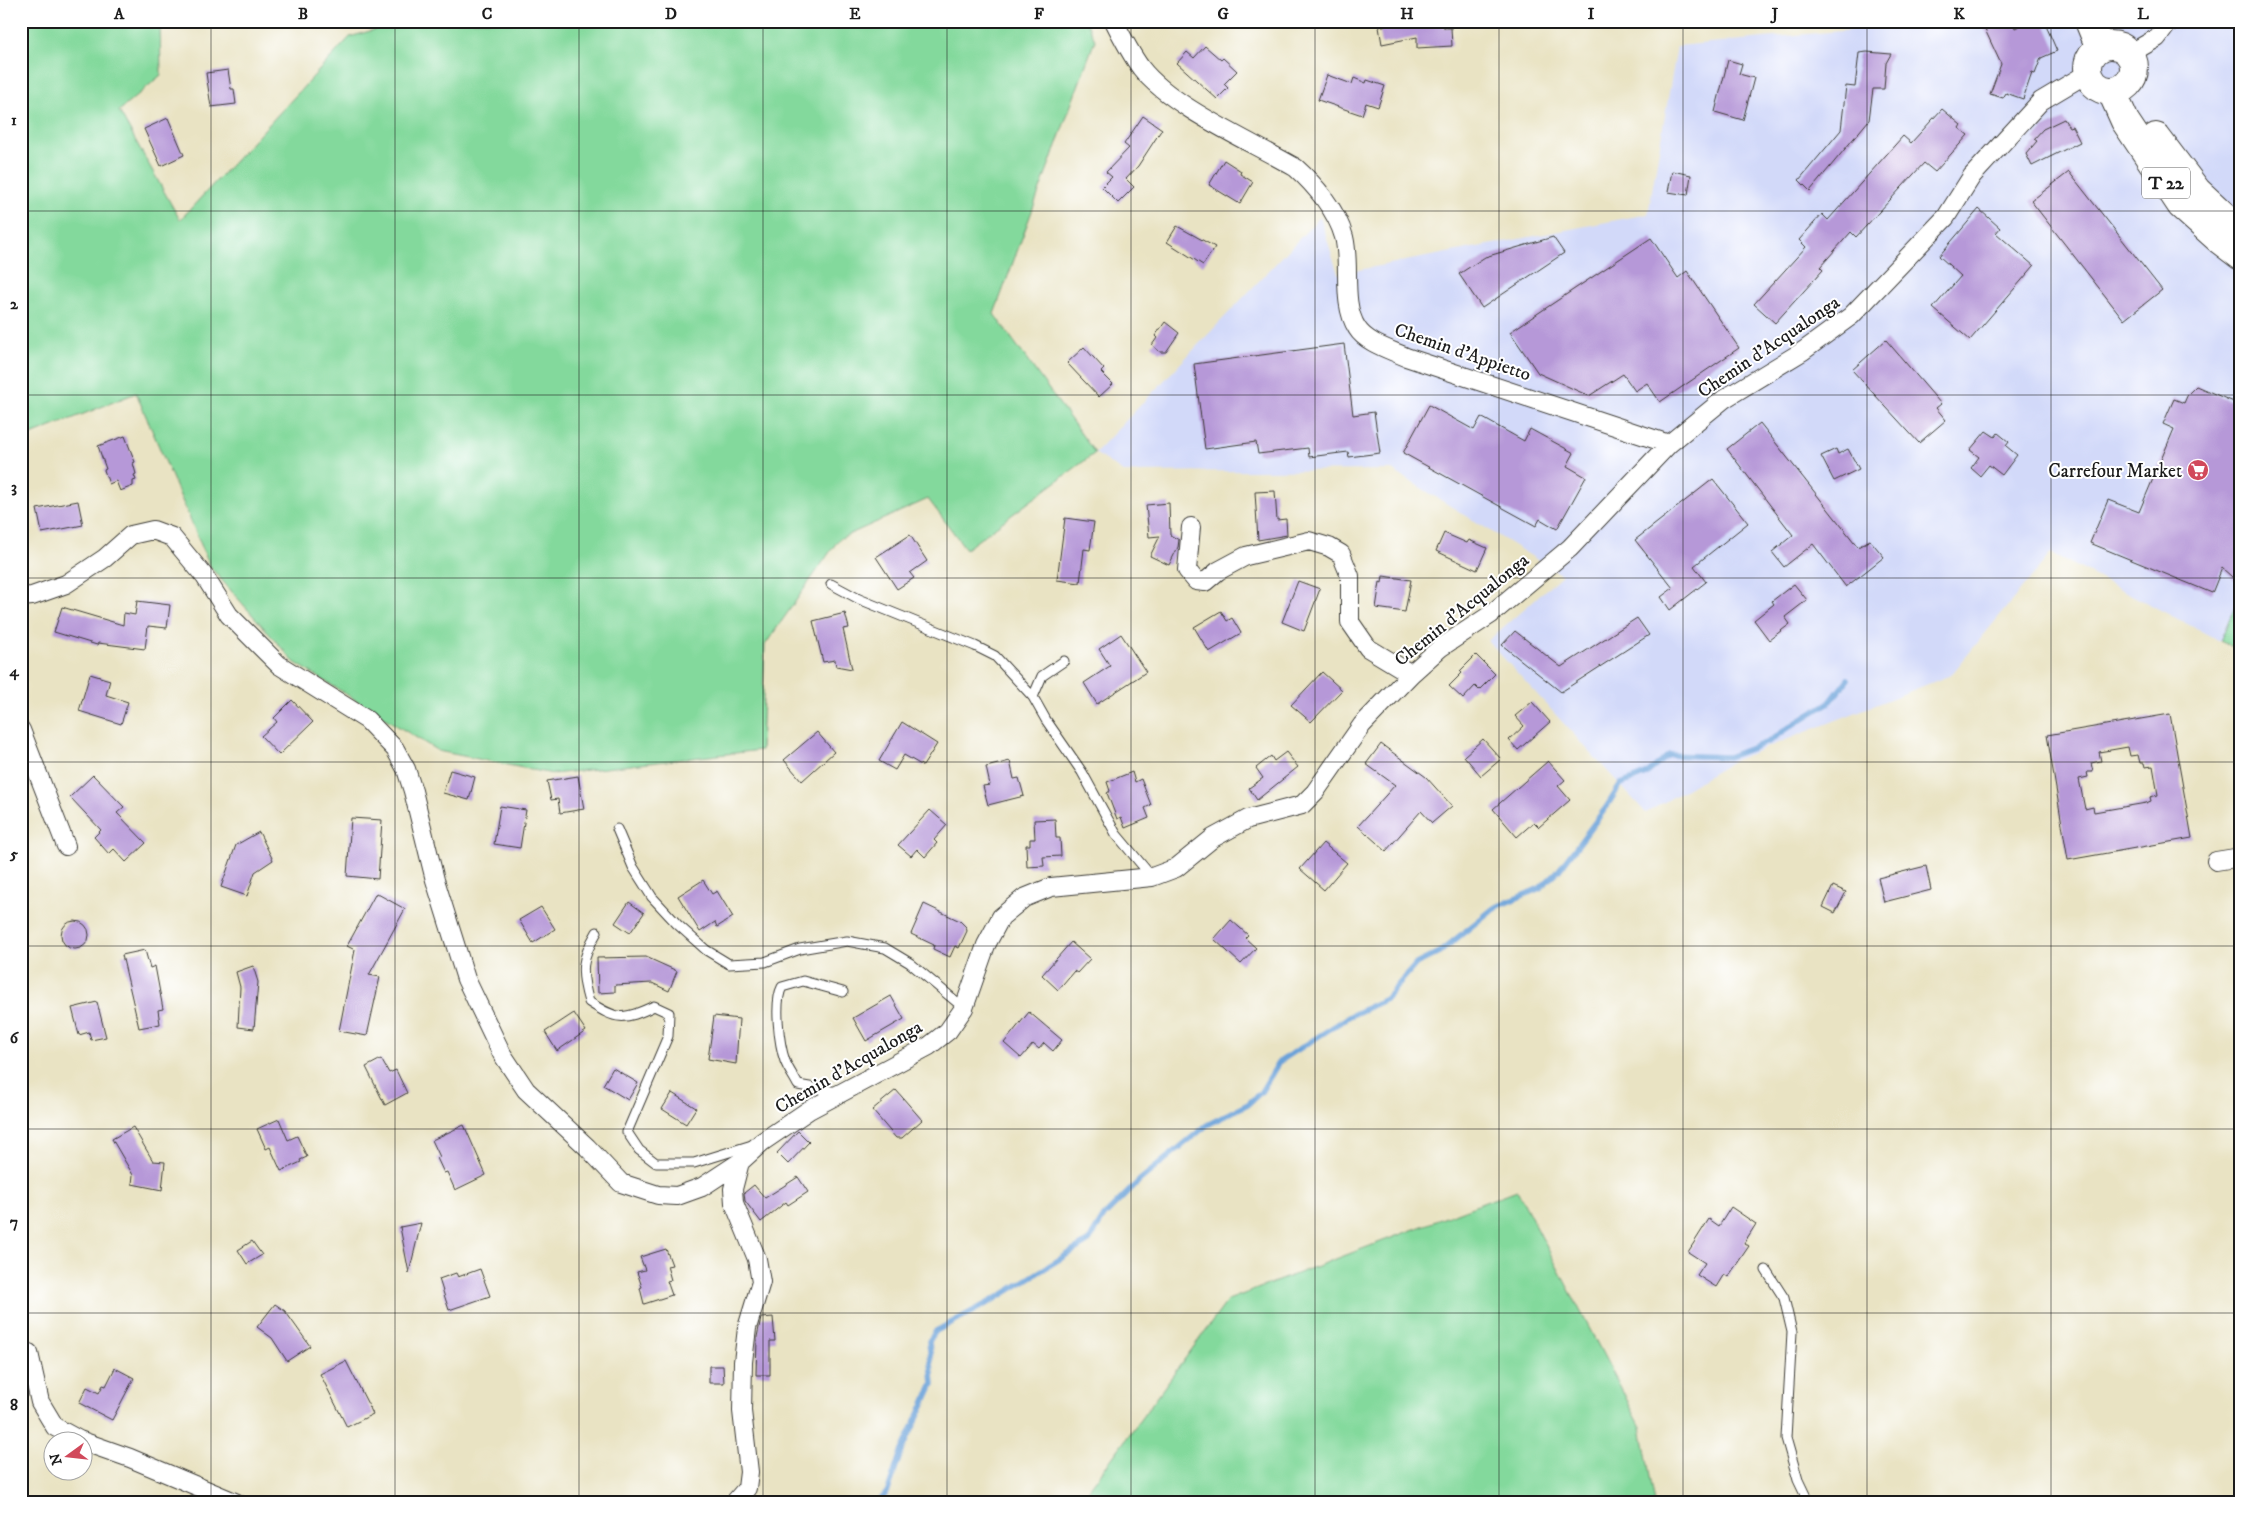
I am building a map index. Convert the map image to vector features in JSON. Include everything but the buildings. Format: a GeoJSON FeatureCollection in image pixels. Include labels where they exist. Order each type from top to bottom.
{"type":"FeatureCollection","features":[{"type":"Feature","properties":{"kind":"main road"},"geometry":{"type":"LineString","coordinates":[[2088,21],[2100,48]]}},
{"type":"Feature","properties":{"kind":"main road"},"geometry":{"type":"LineString","coordinates":[[2106,45],[2119,46],[2129,54],[2134,69],[2120,88],[2106,91],[2094,85],[2088,73],[2090,58],[2100,48],[2106,45]]}},
{"type":"Feature","properties":{"kind":"main road","name":"T 22"},"geometry":{"type":"LineString","coordinates":[[2120,88],[2161,146],[2198,191],[2241,232]]}},
{"type":"Feature","properties":{"kind":"main road","name":"T 22"},"geometry":{"type":"LineString","coordinates":[[2120,88],[2125,121],[2181,205],[2241,256]]}},
{"type":"Feature","properties":{"kind":"street","name":"Chemin d'Appietto"},"geometry":{"type":"LineString","coordinates":[[1114,21],[1124,42],[1142,69],[1170,94],[1296,168],[1306,177],[1327,204],[1344,237],[1351,313],[1357,329],[1363,334],[1406,357],[1669,444]]}},
{"type":"Feature","properties":{"kind":"street"},"geometry":{"type":"LineString","coordinates":[[2129,54],[2157,38],[2170,21]]}},
{"type":"Feature","properties":{"kind":"street","name":"Chemin d'Acqualonga"},"geometry":{"type":"LineString","coordinates":[[21,598],[66,584],[105,558],[131,535],[153,530],[172,537],[205,577],[230,615],[279,664],[367,720],[395,749],[406,769],[413,791],[435,880],[466,980],[502,1054],[526,1090],[587,1147],[621,1184],[658,1195],[677,1196],[702,1187],[740,1162],[762,1142],[809,1110],[929,1046],[948,1031],[964,1008],[986,945],[1001,917],[1024,898],[1051,887],[1152,877],[1176,868],[1214,838],[1248,819],[1302,805],[1315,792],[1362,725],[1411,674],[1440,648],[1490,615],[1570,548],[1669,444],[1724,399],[1803,351],[1851,316],[1946,217],[1972,176],[2041,101],[2088,73]]}},
{"type":"Feature","properties":{"kind":"street"},"geometry":{"type":"LineString","coordinates":[[1191,527],[1188,570],[1196,581],[1204,582],[1246,556],[1309,542],[1329,547],[1341,554],[1350,576],[1350,622],[1368,648],[1411,674]]}},
{"type":"Feature","properties":{"kind":"street"},"geometry":{"type":"LineString","coordinates":[[21,730],[66,846]]}},
{"type":"Feature","properties":{"kind":"street"},"geometry":{"type":"LineString","coordinates":[[2216,861],[2241,857]]}},
{"type":"Feature","properties":{"kind":"street"},"geometry":{"type":"LineString","coordinates":[[734,1503],[747,1488],[749,1472],[742,1411],[743,1362],[747,1328],[761,1282],[757,1259],[734,1203],[733,1189],[740,1162]]}},
{"type":"Feature","properties":{"kind":"street"},"geometry":{"type":"LineString","coordinates":[[29,1353],[40,1402],[55,1427],[79,1440],[130,1458],[237,1503]]}},
{"type":"Feature","properties":{"kind":"lane"},"geometry":{"type":"LineString","coordinates":[[831,584],[859,599],[995,656],[1033,697],[1046,720],[1082,772],[1116,834],[1152,877]]}},
{"type":"Feature","properties":{"kind":"lane"},"geometry":{"type":"LineString","coordinates":[[1033,697],[1042,676],[1064,661]]}},
{"type":"Feature","properties":{"kind":"lane"},"geometry":{"type":"LineString","coordinates":[[617,829],[633,867],[652,897],[677,924],[706,950],[730,964],[765,962],[800,949],[847,941],[886,948],[910,963],[964,1008]]}},
{"type":"Feature","properties":{"kind":"lane"},"geometry":{"type":"LineString","coordinates":[[597,932],[586,950],[582,978],[589,1002],[610,1016],[632,1017],[654,1006],[669,1013],[668,1036],[627,1132],[639,1150],[656,1162],[694,1163],[762,1142]]}},
{"type":"Feature","properties":{"kind":"lane"},"geometry":{"type":"LineString","coordinates":[[842,1093],[798,1085],[785,1061],[780,1031],[778,994],[782,987],[802,981],[843,992]]}},
{"type":"Feature","properties":{"kind":"lane"},"geometry":{"type":"LineString","coordinates":[[1766,1270],[1784,1298],[1792,1332],[1786,1438],[1798,1480],[1808,1503]]}},
{"type":"Feature","properties":{"kind":"shaded area"},"geometry":{"type":"Polygon","coordinates":[[[1852,21],[2241,21],[2241,592],[2220,641],[2051,553],[1951,675],[1735,760],[1646,813],[1488,641],[1562,575],[1392,470],[1123,472],[1095,453],[1320,217],[1338,274],[1648,214],[1677,46],[1852,30],[1852,21]]]}},
{"type":"Feature","properties":{"kind":"green space"},"geometry":{"type":"Polygon","coordinates":[[[21,21],[160,21],[161,75],[119,111],[180,220],[350,37],[403,21],[1086,21],[1095,40],[994,314],[1095,453],[966,549],[928,499],[839,539],[765,645],[761,750],[553,774],[438,751],[294,662],[211,568],[136,393],[21,439],[21,21]]]}},
{"type":"Feature","properties":{"kind":"green space"},"geometry":{"type":"Polygon","coordinates":[[[2241,592],[2241,651],[2220,641],[2241,592]]]}},
{"type":"Feature","properties":{"kind":"green space"},"geometry":{"type":"Polygon","coordinates":[[[1517,1190],[1641,1427],[1655,1503],[1079,1503],[1228,1300],[1517,1190]]]}},
{"type":"Feature","properties":{"kind":"waterway"},"geometry":{"type":"LineString","coordinates":[[878,1503],[888,1491],[900,1455],[933,1384],[929,1341],[936,1331],[997,1298],[1089,1241],[1105,1215],[1140,1180],[1207,1125],[1248,1104],[1261,1092],[1279,1062],[1350,1016],[1386,999],[1416,964],[1440,952],[1494,908],[1540,888],[1559,870],[1605,809],[1621,784],[1646,774],[1669,755],[1728,757],[1768,742],[1831,701],[1848,679]]}},
{"type":"Feature","properties":{"kind":"place","name":"Carrefour Market"},"geometry":{"type":"Point","coordinates":[2198,470]}}]}
